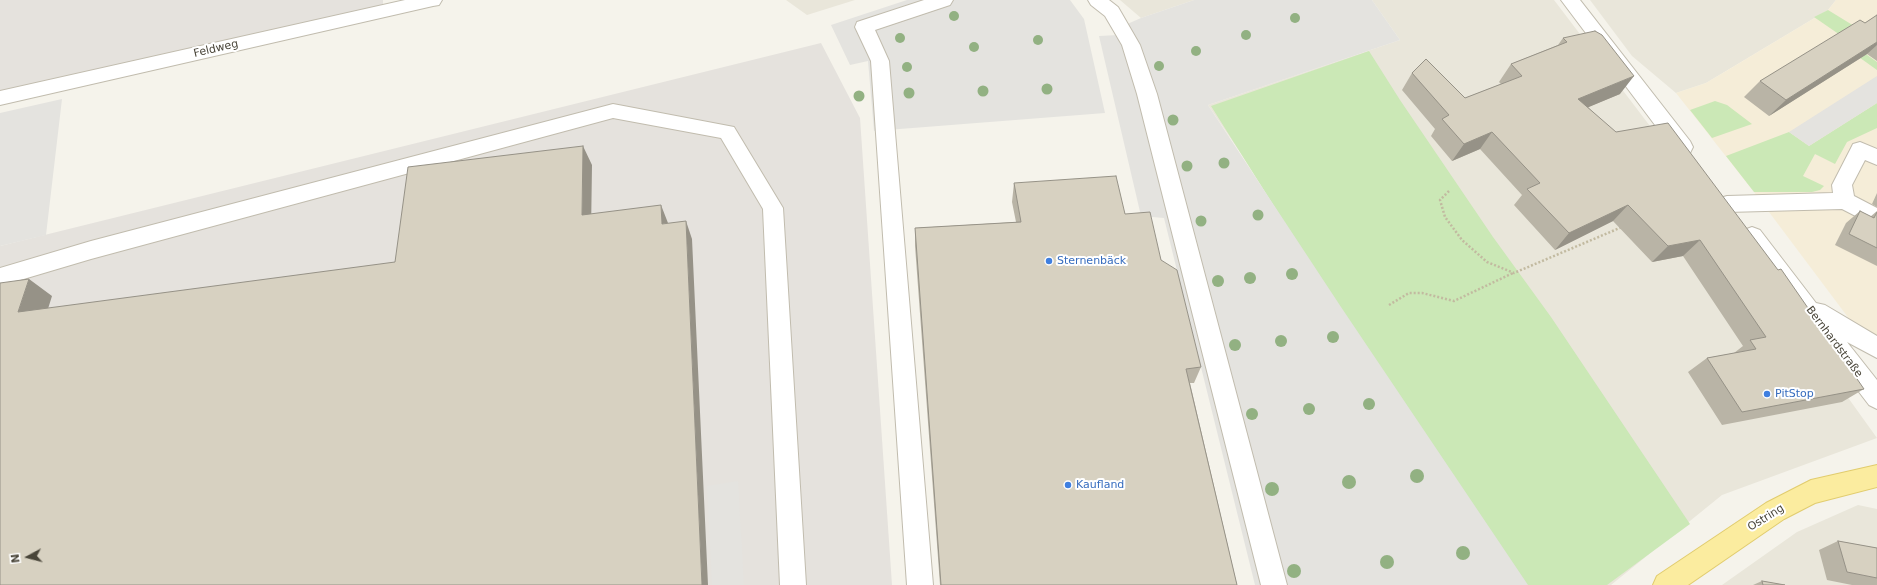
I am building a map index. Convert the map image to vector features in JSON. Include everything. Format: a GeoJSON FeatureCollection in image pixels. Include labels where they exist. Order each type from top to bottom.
{"type":"FeatureCollection","features":[{"type":"Feature","properties":{"kind":"main road","name":"Ostring"},"geometry":{"type":"LineString","coordinates":[[1666,585],[1775,511],[1805,495],[1877,476]]}},
{"type":"Feature","properties":{"kind":"street","name":"Feldweg"},"geometry":{"type":"LineString","coordinates":[[0,98],[433,0]]}},
{"type":"Feature","properties":{"kind":"street"},"geometry":{"type":"LineString","coordinates":[[920,585],[886,116],[880,61],[864,27],[944,0]]}},
{"type":"Feature","properties":{"kind":"street"},"geometry":{"type":"LineString","coordinates":[[1097,0],[1112,12],[1131,45],[1147,94],[1274,585]]}},
{"type":"Feature","properties":{"kind":"street"},"geometry":{"type":"LineString","coordinates":[[1570,0],[1692,159]]}},
{"type":"Feature","properties":{"kind":"street"},"geometry":{"type":"LineString","coordinates":[[0,277],[91,250],[613,111],[727,132],[773,208],[792,585]]}},
{"type":"Feature","properties":{"kind":"street"},"geometry":{"type":"LineString","coordinates":[[1877,157],[1860,150],[1842,185],[1845,201],[1877,218]]}},
{"type":"Feature","properties":{"kind":"street","name":"Bernhardstraße"},"geometry":{"type":"LineString","coordinates":[[1845,201],[1721,196],[1877,398]]}},
{"type":"Feature","properties":{"kind":"street"},"geometry":{"type":"LineString","coordinates":[[1805,305],[1877,348]]}},
{"type":"Feature","properties":{"kind":"path"},"geometry":{"type":"LineString","coordinates":[[1449,191],[1440,200],[1445,217],[1462,240],[1486,262],[1514,273]]}},
{"type":"Feature","properties":{"kind":"path"},"geometry":{"type":"LineString","coordinates":[[1389,305],[1409,293],[1422,293],[1454,301],[1514,273],[1629,224]]}},
{"type":"Feature","properties":{"kind":"shaded area"},"geometry":{"type":"Polygon","coordinates":[[[0,0],[383,0],[383,11],[0,98],[0,0]]]}},
{"type":"Feature","properties":{"kind":"shaded area"},"geometry":{"type":"Polygon","coordinates":[[[786,0],[855,0],[807,15],[786,0]]]}},
{"type":"Feature","properties":{"kind":"shaded area"},"geometry":{"type":"Polygon","coordinates":[[[907,0],[1070,0],[1084,19],[1105,113],[874,131],[868,61],[850,65],[831,25],[907,0]]]}},
{"type":"Feature","properties":{"kind":"shaded area"},"geometry":{"type":"Polygon","coordinates":[[[1120,0],[1194,0],[1141,18],[1120,0]]]}},
{"type":"Feature","properties":{"kind":"shaded area"},"geometry":{"type":"Polygon","coordinates":[[[1194,0],[1372,0],[1400,40],[1208,105],[1341,307],[1528,585],[1255,585],[1164,218],[1141,216],[1099,36],[1118,35],[1116,29],[1141,18],[1194,0]]]}},
{"type":"Feature","properties":{"kind":"shaded area"},"geometry":{"type":"Polygon","coordinates":[[[1372,0],[1554,0],[1704,197],[1877,438],[1722,495],[1611,585],[1534,585],[1208,105],[1400,40],[1372,0]]]}},
{"type":"Feature","properties":{"kind":"shaded area"},"geometry":{"type":"Polygon","coordinates":[[[1590,0],[1836,0],[1828,10],[1706,83],[1676,93],[1632,56],[1590,0]]]}},
{"type":"Feature","properties":{"kind":"shaded area"},"geometry":{"type":"Polygon","coordinates":[[[1836,0],[1877,0],[1877,339],[1850,320],[1754,192],[1676,93],[1706,83],[1828,10],[1836,0]]]}},
{"type":"Feature","properties":{"kind":"shaded area"},"geometry":{"type":"Polygon","coordinates":[[[821,43],[860,118],[892,585],[0,585],[0,246],[821,43]]]}},
{"type":"Feature","properties":{"kind":"shaded area"},"geometry":{"type":"Polygon","coordinates":[[[1877,76],[1877,103],[1809,146],[1789,132],[1877,76]]]}},
{"type":"Feature","properties":{"kind":"shaded area"},"geometry":{"type":"Polygon","coordinates":[[[62,99],[46,235],[0,246],[0,113],[62,99]]]}},
{"type":"Feature","properties":{"kind":"shaded area"},"geometry":{"type":"Polygon","coordinates":[[[738,481],[744,585],[712,585],[707,486],[738,481]]]}},
{"type":"Feature","properties":{"kind":"shaded area"},"geometry":{"type":"Polygon","coordinates":[[[1858,505],[1877,509],[1877,585],[1722,585],[1797,532],[1858,505]]]}},
{"type":"Feature","properties":{"kind":"green space"},"geometry":{"type":"Polygon","coordinates":[[[1828,10],[1877,40],[1863,52],[1877,62],[1877,70],[1849,50],[1856,46],[1814,17],[1828,10]]]}},
{"type":"Feature","properties":{"kind":"green space"},"geometry":{"type":"Polygon","coordinates":[[[1369,51],[1400,100],[1493,237],[1551,317],[1690,524],[1607,585],[1512,585],[1211,106],[1369,51]]]}},
{"type":"Feature","properties":{"kind":"green space"},"geometry":{"type":"Polygon","coordinates":[[[1715,101],[1727,105],[1752,124],[1712,138],[1690,110],[1715,101]]]}},
{"type":"Feature","properties":{"kind":"green space"},"geometry":{"type":"Polygon","coordinates":[[[1877,103],[1877,128],[1847,142],[1835,164],[1815,154],[1803,176],[1824,186],[1820,190],[1812,192],[1754,192],[1726,156],[1789,132],[1809,146],[1877,103]]]}},
{"type":"Feature","properties":{"kind":"building"},"geometry":{"type":"Polygon","coordinates":[[[1877,15],[1877,42],[1786,100],[1760,81],[1860,20],[1865,23],[1877,15]]]}},
{"type":"Feature","properties":{"kind":"building"},"geometry":{"type":"Polygon","coordinates":[[[1595,31],[1602,35],[1634,76],[1578,99],[1616,132],[1668,123],[1778,270],[1781,269],[1864,389],[1742,412],[1707,358],[1756,349],[1750,340],[1766,337],[1700,240],[1668,246],[1628,205],[1569,233],[1527,189],[1540,183],[1492,132],[1464,144],[1442,119],[1449,115],[1412,73],[1426,59],[1465,98],[1522,76],[1511,64],[1567,42],[1563,38],[1595,31]]]}},
{"type":"Feature","properties":{"kind":"building"},"geometry":{"type":"Polygon","coordinates":[[[583,146],[582,215],[661,205],[662,224],[686,221],[702,585],[0,585],[0,283],[29,279],[18,312],[395,262],[408,167],[583,146]]]}},
{"type":"Feature","properties":{"kind":"building","name":"Kaufland"},"geometry":{"type":"Polygon","coordinates":[[[1116,176],[1125,214],[1150,212],[1161,260],[1177,270],[1201,367],[1186,369],[1237,585],[941,585],[915,228],[1021,222],[1014,183],[1116,176]]]}},
{"type":"Feature","properties":{"kind":"building"},"geometry":{"type":"Polygon","coordinates":[[[1860,211],[1874,218],[1877,212],[1877,248],[1849,234],[1860,211]]]}},
{"type":"Feature","properties":{"kind":"building"},"geometry":{"type":"Polygon","coordinates":[[[1838,541],[1877,548],[1877,578],[1847,572],[1838,541]]]}},
{"type":"Feature","properties":{"kind":"building"},"geometry":{"type":"Polygon","coordinates":[[[1762,581],[1785,585],[1763,585],[1762,581]]]}},
{"type":"Feature","properties":{"kind":"place","name":"Sternenbäck"},"geometry":{"type":"Point","coordinates":[1049,261]}},
{"type":"Feature","properties":{"kind":"place","name":"PitStop"},"geometry":{"type":"Point","coordinates":[1767,394]}},
{"type":"Feature","properties":{"kind":"place","name":"Kaufland"},"geometry":{"type":"Point","coordinates":[1068,485]}}]}
